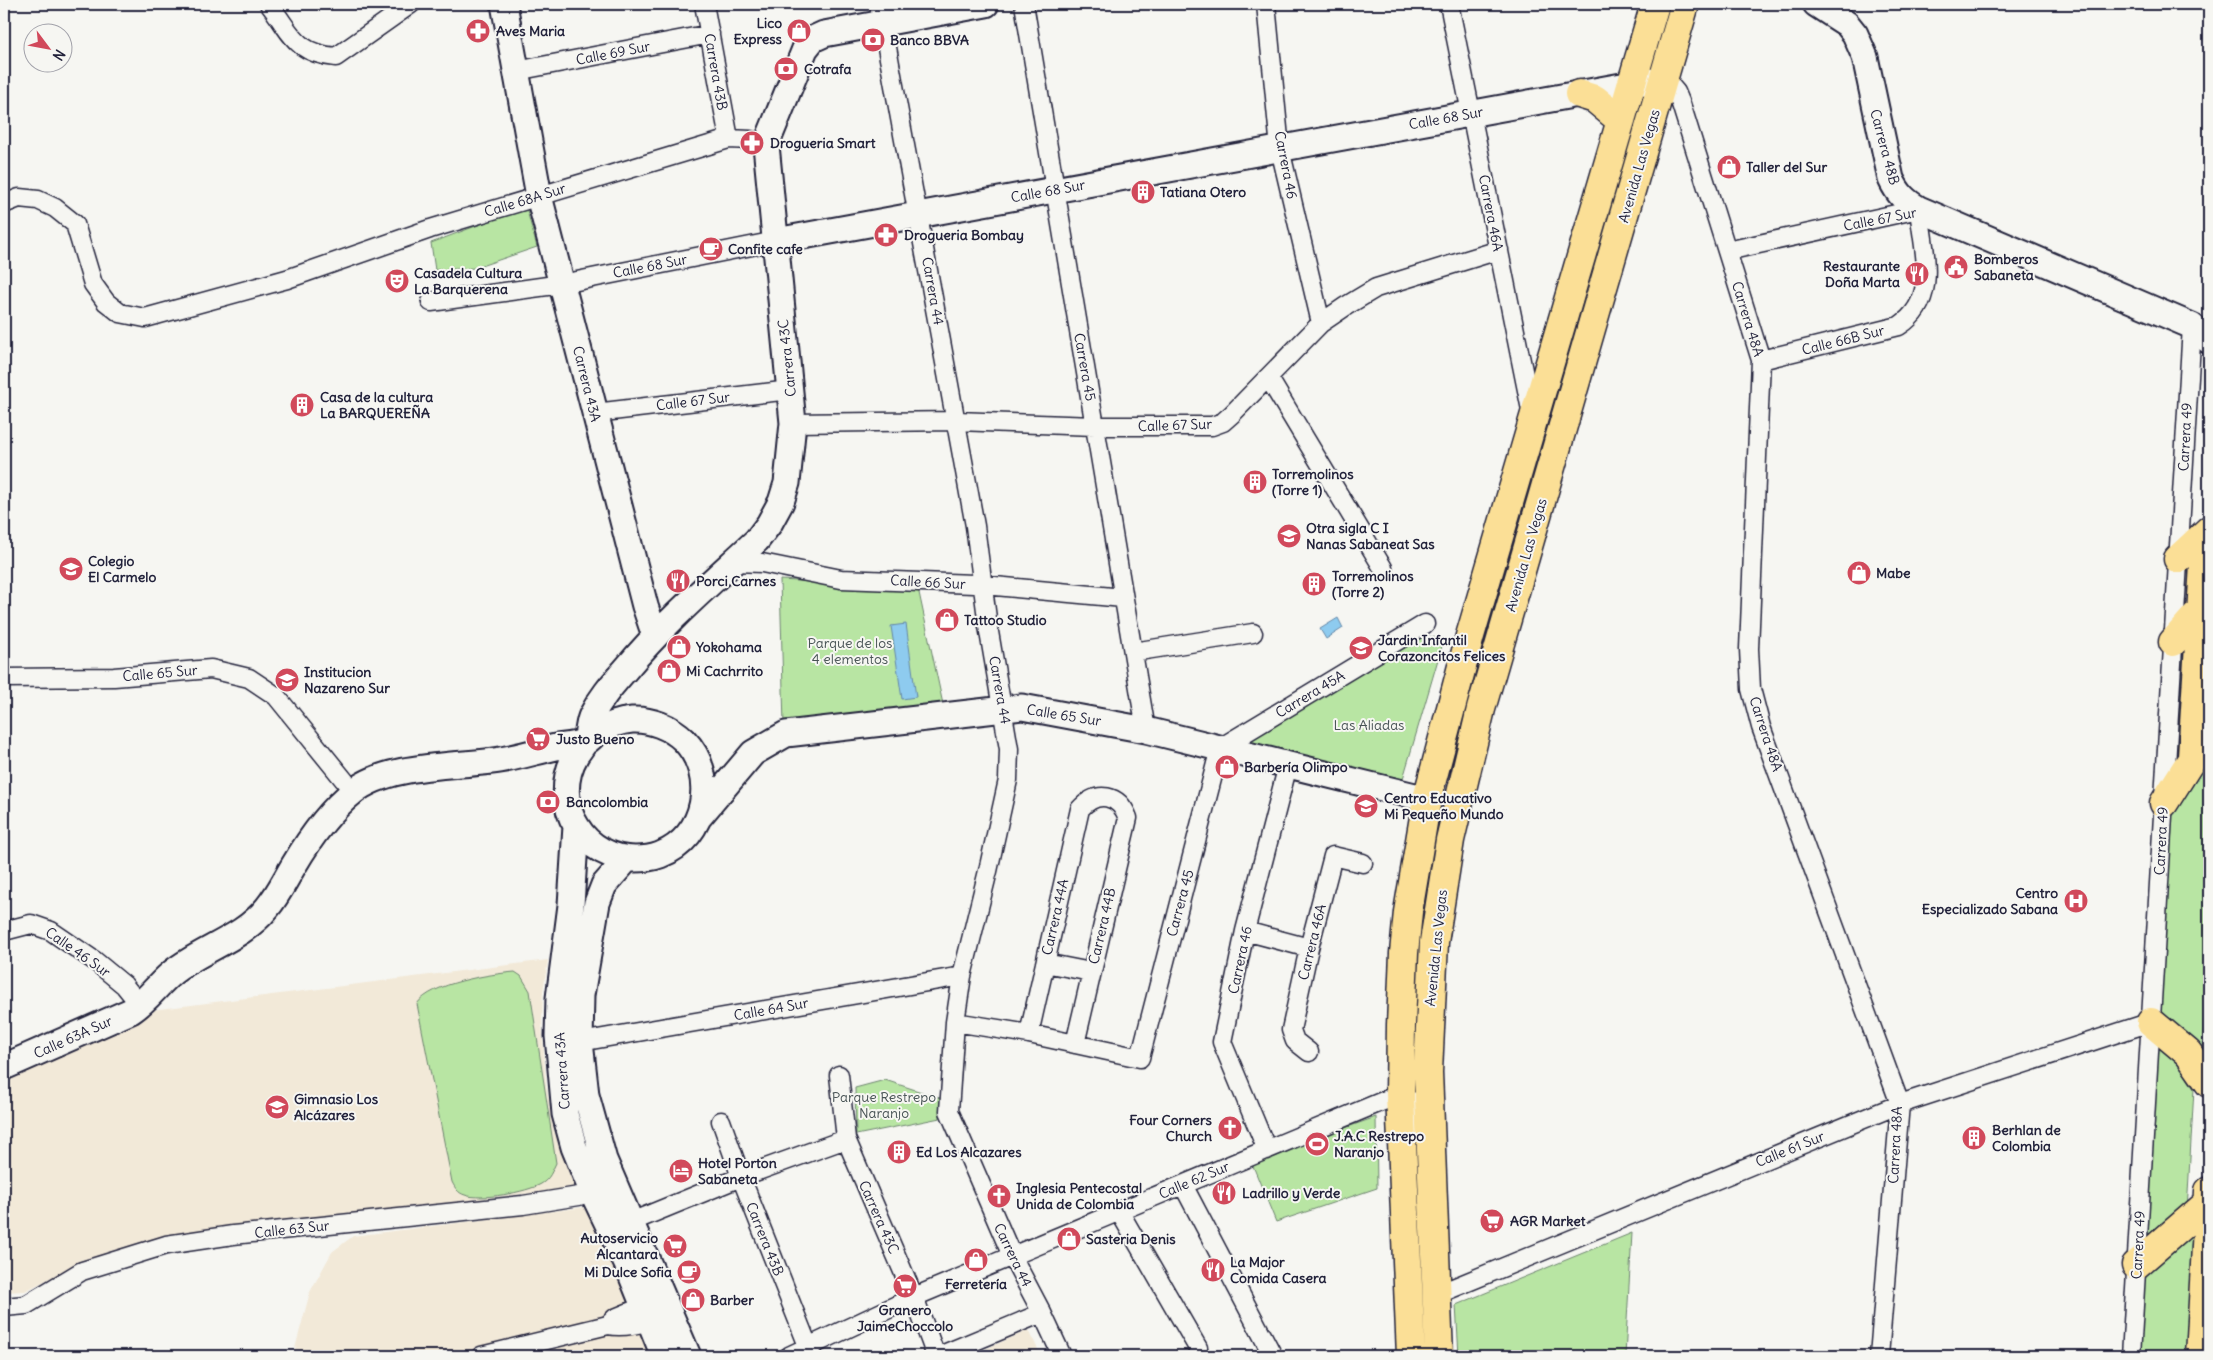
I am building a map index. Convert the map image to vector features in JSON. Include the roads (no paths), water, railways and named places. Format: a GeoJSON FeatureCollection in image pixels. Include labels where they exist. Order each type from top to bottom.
{"type":"FeatureCollection","features":[{"type":"Feature","properties":{"kind":"main road","name":"Avenida Las Vegas"},"geometry":{"type":"LineString","coordinates":[[1412,1356],[1400,1094],[1404,953],[1415,869],[1427,799],[1450,706],[1655,4]]}},
{"type":"Feature","properties":{"kind":"main road","name":"Avenida Las Vegas"},"geometry":{"type":"LineString","coordinates":[[1439,1350],[1428,1099],[1430,1006],[1434,942],[1450,840],[1481,710],[1685,4]]}},
{"type":"Feature","properties":{"kind":"main road"},"geometry":{"type":"LineString","coordinates":[[1579,94],[1595,99],[1620,120]]}},
{"type":"Feature","properties":{"kind":"main road"},"geometry":{"type":"LineString","coordinates":[[2178,559],[2208,531]]}},
{"type":"Feature","properties":{"kind":"main road"},"geometry":{"type":"LineString","coordinates":[[2192,757],[2205,620],[2208,531]]}},
{"type":"Feature","properties":{"kind":"main road"},"geometry":{"type":"LineString","coordinates":[[2173,642],[2205,620]]}},
{"type":"Feature","properties":{"kind":"main road"},"geometry":{"type":"LineString","coordinates":[[2164,803],[2209,731]]}},
{"type":"Feature","properties":{"kind":"main road"},"geometry":{"type":"LineString","coordinates":[[2151,1022],[2188,1053],[2209,1083]]}},
{"type":"Feature","properties":{"kind":"main road"},"geometry":{"type":"LineString","coordinates":[[2200,1356],[2209,1191]]}},
{"type":"Feature","properties":{"kind":"main road"},"geometry":{"type":"LineString","coordinates":[[2136,1264],[2209,1202]]}},
{"type":"Feature","properties":{"kind":"street"},"geometry":{"type":"LineString","coordinates":[[269,4],[291,36],[305,50],[319,56],[336,57],[411,4]]}},
{"type":"Feature","properties":{"kind":"street","name":"Carrera 43A"},"geometry":{"type":"LineString","coordinates":[[504,4],[539,196],[655,636]]}},
{"type":"Feature","properties":{"kind":"street","name":"Carrera 43B"},"geometry":{"type":"LineString","coordinates":[[704,4],[729,139]]}},
{"type":"Feature","properties":{"kind":"street"},"geometry":{"type":"LineString","coordinates":[[881,13],[986,4]]}},
{"type":"Feature","properties":{"kind":"street","name":"Carrera 45"},"geometry":{"type":"LineString","coordinates":[[1024,4],[1146,730]]}},
{"type":"Feature","properties":{"kind":"street","name":"Carrera 46"},"geometry":{"type":"LineString","coordinates":[[1266,4],[1280,148],[1321,323]]}},
{"type":"Feature","properties":{"kind":"street","name":"Carrera 46A"},"geometry":{"type":"LineString","coordinates":[[1449,4],[1533,421]]}},
{"type":"Feature","properties":{"kind":"street","name":"Carrera 48B"},"geometry":{"type":"LineString","coordinates":[[1816,4],[1847,24],[1855,34],[1864,57],[1891,179],[1898,193],[1919,210]]}},
{"type":"Feature","properties":{"kind":"street","name":"Carrera 43C"},"geometry":{"type":"LineString","coordinates":[[655,636],[757,540],[781,502],[787,483],[793,423],[766,145],[805,49],[814,39],[824,34],[881,13]]}},
{"type":"Feature","properties":{"kind":"street","name":"Carrera 44"},"geometry":{"type":"LineString","coordinates":[[881,13],[957,421],[1009,749],[1008,780],[962,976],[955,1022],[949,1111],[1012,1256],[1062,1356]]}},
{"type":"Feature","properties":{"kind":"street","name":"Calle 69 Sur"},"geometry":{"type":"LineString","coordinates":[[516,71],[710,34]]}},
{"type":"Feature","properties":{"kind":"street","name":"Calle 68 Sur"},"geometry":{"type":"LineString","coordinates":[[431,302],[562,284],[919,215],[1664,78]]}},
{"type":"Feature","properties":{"kind":"street","name":"Carrera 48A"},"geometry":{"type":"LineString","coordinates":[[1664,78],[1676,92],[1682,104],[1761,360],[1749,649],[1751,689],[1762,726],[1900,1104],[1879,1356]]}},
{"type":"Feature","properties":{"kind":"street","name":"Calle 68A Sur"},"geometry":{"type":"LineString","coordinates":[[4,204],[19,198],[38,200],[55,208],[75,224],[93,284],[106,302],[120,313],[145,318],[287,279],[430,229],[729,139],[750,140],[766,145]]}},
{"type":"Feature","properties":{"kind":"street","name":"Calle 67 Sur"},"geometry":{"type":"LineString","coordinates":[[1727,251],[1919,210],[2203,331]]}},
{"type":"Feature","properties":{"kind":"street","name":"Calle 66B Sur"},"geometry":{"type":"LineString","coordinates":[[1761,360],[1899,326],[1911,319],[1918,309],[1927,284],[1919,210]]}},
{"type":"Feature","properties":{"kind":"street","name":"Calle 67 Sur"},"geometry":{"type":"LineString","coordinates":[[793,423],[957,421],[1095,426],[1212,426],[1223,422],[1232,414],[1321,323],[1346,306],[1376,288],[1499,250]]}},
{"type":"Feature","properties":{"kind":"street","name":"Carrera 49"},"geometry":{"type":"LineString","coordinates":[[2131,1356],[2178,559],[2203,331]]}},
{"type":"Feature","properties":{"kind":"street"},"geometry":{"type":"LineString","coordinates":[[1268,377],[1383,568]]}},
{"type":"Feature","properties":{"kind":"street","name":"Calle 67 Sur"},"geometry":{"type":"LineString","coordinates":[[595,413],[790,390]]}},
{"type":"Feature","properties":{"kind":"street","name":"Calle 66 Sur"},"geometry":{"type":"LineString","coordinates":[[734,562],[762,563],[841,578],[983,585],[1124,598]]}},
{"type":"Feature","properties":{"kind":"street","name":"Carrera 45A"},"geometry":{"type":"LineString","coordinates":[[1220,748],[1425,624]]}},
{"type":"Feature","properties":{"kind":"street"},"geometry":{"type":"LineString","coordinates":[[1133,652],[1253,633]]}},
{"type":"Feature","properties":{"kind":"street"},"geometry":{"type":"LineString","coordinates":[[586,741],[590,718],[602,697],[655,636]]}},
{"type":"Feature","properties":{"kind":"street","name":"Calle 65 Sur"},"geometry":{"type":"LineString","coordinates":[[4,678],[114,677],[211,668],[249,678],[276,696],[354,791]]}},
{"type":"Feature","properties":{"kind":"street","name":"Calle 65 Sur"},"geometry":{"type":"LineString","coordinates":[[699,818],[754,753],[786,734],[1022,707],[1146,730],[1427,799]]}},
{"type":"Feature","properties":{"kind":"street"},"geometry":{"type":"LineString","coordinates":[[633,720],[650,722],[667,728],[687,744],[701,766],[705,783],[704,801],[699,818],[690,833],[677,845],[662,854],[644,859],[627,859],[611,856],[585,839],[576,826],[569,810],[566,792],[568,773],[575,756],[586,741],[600,730],[616,723],[633,720]]}},
{"type":"Feature","properties":{"kind":"street"},"geometry":{"type":"LineString","coordinates":[[140,1005],[173,972],[199,954],[240,932],[265,911],[277,895],[313,834],[332,811],[354,791],[387,776],[431,767],[501,760],[586,741]]}},
{"type":"Feature","properties":{"kind":"street","name":"Carrera 45"},"geometry":{"type":"LineString","coordinates":[[1075,1044],[1140,1058],[1220,748]]}},
{"type":"Feature","properties":{"kind":"street","name":"Carrera 46"},"geometry":{"type":"LineString","coordinates":[[1267,1150],[1222,1042],[1245,931],[1288,765]]}},
{"type":"Feature","properties":{"kind":"street","name":"Carrera 44B"},"geometry":{"type":"LineString","coordinates":[[1075,1044],[1128,818],[1124,810],[1112,798],[1093,798],[1086,802]]}},
{"type":"Feature","properties":{"kind":"street","name":"Carrera 44A"},"geometry":{"type":"LineString","coordinates":[[1029,1034],[1080,809],[1086,802]]}},
{"type":"Feature","properties":{"kind":"street","name":"Carrera 43A"},"geometry":{"type":"LineString","coordinates":[[576,826],[571,905],[559,998],[558,1036],[565,1114],[574,1147],[592,1191],[627,1264],[664,1356]]}},
{"type":"Feature","properties":{"kind":"street","name":"Carrera 46A"},"geometry":{"type":"LineString","coordinates":[[1309,1052],[1295,1041],[1291,1030],[1309,948],[1333,856],[1364,863]]}},
{"type":"Feature","properties":{"kind":"street","name":"Carrera 43A"},"geometry":{"type":"LineString","coordinates":[[627,859],[604,885],[597,903],[581,994],[580,1042],[586,1095],[604,1160],[688,1356]]}},
{"type":"Feature","properties":{"kind":"street","name":"Calle 46 Sur"},"geometry":{"type":"LineString","coordinates":[[4,931],[31,924],[51,930],[96,961],[124,985],[140,1005]]}},
{"type":"Feature","properties":{"kind":"street"},"geometry":{"type":"LineString","coordinates":[[1245,931],[1309,948]]}},
{"type":"Feature","properties":{"kind":"street"},"geometry":{"type":"LineString","coordinates":[[1045,963],[1092,972]]}},
{"type":"Feature","properties":{"kind":"street","name":"Calle 64 Sur"},"geometry":{"type":"LineString","coordinates":[[580,1042],[962,976]]}},
{"type":"Feature","properties":{"kind":"street","name":"Calle 63A Sur"},"geometry":{"type":"LineString","coordinates":[[4,1067],[81,1035],[140,1005]]}},
{"type":"Feature","properties":{"kind":"street"},"geometry":{"type":"LineString","coordinates":[[955,1022],[1029,1034],[1075,1044]]}},
{"type":"Feature","properties":{"kind":"street","name":"Calle 61 Sur"},"geometry":{"type":"LineString","coordinates":[[1436,1296],[1900,1104],[2151,1022]]}},
{"type":"Feature","properties":{"kind":"street","name":"Carrera 43C"},"geometry":{"type":"LineString","coordinates":[[839,1074],[846,1140],[938,1356]]}},
{"type":"Feature","properties":{"kind":"street"},"geometry":{"type":"LineString","coordinates":[[1400,1094],[1408,1097],[1416,1112],[1423,1184],[1433,1213]]}},
{"type":"Feature","properties":{"kind":"street","name":"Calle 62 Sur"},"geometry":{"type":"LineString","coordinates":[[789,1356],[810,1352],[914,1297],[1400,1094]]}},
{"type":"Feature","properties":{"kind":"street","name":"Carrera 43B"},"geometry":{"type":"LineString","coordinates":[[721,1121],[740,1177],[810,1352]]}},
{"type":"Feature","properties":{"kind":"street"},"geometry":{"type":"LineString","coordinates":[[631,1222],[740,1177],[846,1140]]}},
{"type":"Feature","properties":{"kind":"street"},"geometry":{"type":"LineString","coordinates":[[1183,1185],[1273,1356]]}},
{"type":"Feature","properties":{"kind":"street","name":"Calle 63 Sur"},"geometry":{"type":"LineString","coordinates":[[4,1307],[26,1305],[82,1271],[166,1245],[233,1234],[523,1205],[579,1196],[592,1191]]}},
{"type":"Feature","properties":{"kind":"street"},"geometry":{"type":"LineString","coordinates":[[1119,1211],[1198,1348]]}},
{"type":"Feature","properties":{"kind":"street"},"geometry":{"type":"LineString","coordinates":[[938,1356],[1042,1313]]}},
{"type":"Feature","properties":{"kind":"street"},"geometry":{"type":"LineString","coordinates":[[481,1356],[608,1325],[615,1318],[647,1314]]}},
{"type":"Feature","properties":{"kind":"street"},"geometry":{"type":"LineString","coordinates":[[1412,1356],[1439,1350]]}},
{"type":"Feature","properties":{"kind":"water"},"geometry":{"type":"Polygon","coordinates":[[[1338,618],[1343,628],[1326,639],[1320,629],[1338,618]]]}},
{"type":"Feature","properties":{"kind":"water"},"geometry":{"type":"Polygon","coordinates":[[[906,624],[916,697],[902,699],[891,626],[906,624]]]}},
{"type":"Feature","properties":{"kind":"place","name":"Aves Maria"},"geometry":{"type":"Point","coordinates":[478,31]}},
{"type":"Feature","properties":{"kind":"place","name":"Lico Express"},"geometry":{"type":"Point","coordinates":[799,31]}},
{"type":"Feature","properties":{"kind":"place","name":"Banco BBVA"},"geometry":{"type":"Point","coordinates":[873,40]}},
{"type":"Feature","properties":{"kind":"place","name":"Cotrafa"},"geometry":{"type":"Point","coordinates":[786,69]}},
{"type":"Feature","properties":{"kind":"place","name":"Drogueria Smart"},"geometry":{"type":"Point","coordinates":[752,143]}},
{"type":"Feature","properties":{"kind":"place","name":"Taller del Sur"},"geometry":{"type":"Point","coordinates":[1729,167]}},
{"type":"Feature","properties":{"kind":"place","name":"Tatiana Otero"},"geometry":{"type":"Point","coordinates":[1143,192]}},
{"type":"Feature","properties":{"kind":"place","name":"Drogueria Bombay"},"geometry":{"type":"Point","coordinates":[886,235]}},
{"type":"Feature","properties":{"kind":"place","name":"Confite cafe"},"geometry":{"type":"Point","coordinates":[711,249]}},
{"type":"Feature","properties":{"kind":"place","name":"Bomberos Sabaneta"},"geometry":{"type":"Point","coordinates":[1956,267]}},
{"type":"Feature","properties":{"kind":"place","name":"Restaurante Doña Marta"},"geometry":{"type":"Point","coordinates":[1917,274]}},
{"type":"Feature","properties":{"kind":"place","name":"Casadela Cultura La Barquerena"},"geometry":{"type":"Point","coordinates":[397,281]}},
{"type":"Feature","properties":{"kind":"place","name":"Casa de la cultura La BARQUEREÑA"},"geometry":{"type":"Point","coordinates":[302,405]}},
{"type":"Feature","properties":{"kind":"place","name":"Torremolinos (Torre 1)"},"geometry":{"type":"Point","coordinates":[1255,482]}},
{"type":"Feature","properties":{"kind":"place","name":"Otra sigla C I Nanas Sabaneat Sas"},"geometry":{"type":"Point","coordinates":[1289,536]}},
{"type":"Feature","properties":{"kind":"place","name":"Colegio El Carmelo"},"geometry":{"type":"Point","coordinates":[71,569]}},
{"type":"Feature","properties":{"kind":"place","name":"Mabe"},"geometry":{"type":"Point","coordinates":[1859,573]}},
{"type":"Feature","properties":{"kind":"place","name":"Porci Carnes"},"geometry":{"type":"Point","coordinates":[678,581]}},
{"type":"Feature","properties":{"kind":"place","name":"Torremolinos (Torre 2)"},"geometry":{"type":"Point","coordinates":[1314,584]}},
{"type":"Feature","properties":{"kind":"place","name":"Tattoo Studio"},"geometry":{"type":"Point","coordinates":[947,620]}},
{"type":"Feature","properties":{"kind":"place","name":"Yokohama"},"geometry":{"type":"Point","coordinates":[679,647]}},
{"type":"Feature","properties":{"kind":"place","name":"Jardin Infantil Corazoncitos Felices"},"geometry":{"type":"Point","coordinates":[1361,648]}},
{"type":"Feature","properties":{"kind":"place","name":"Mi Cachrrito"},"geometry":{"type":"Point","coordinates":[669,671]}},
{"type":"Feature","properties":{"kind":"place","name":"Institucion Nazareno Sur"},"geometry":{"type":"Point","coordinates":[287,680]}},
{"type":"Feature","properties":{"kind":"place","name":"Justo Bueno"},"geometry":{"type":"Point","coordinates":[538,739]}},
{"type":"Feature","properties":{"kind":"place","name":"Barbería Olimpo"},"geometry":{"type":"Point","coordinates":[1227,767]}},
{"type":"Feature","properties":{"kind":"place","name":"Bancolombia"},"geometry":{"type":"Point","coordinates":[548,802]}},
{"type":"Feature","properties":{"kind":"place","name":"Centro Educativo Mi Pequeño Mundo"},"geometry":{"type":"Point","coordinates":[1366,806]}},
{"type":"Feature","properties":{"kind":"place","name":"Centro Especializado Sabana"},"geometry":{"type":"Point","coordinates":[2076,901]}},
{"type":"Feature","properties":{"kind":"place","name":"Gimnasio Los Alcázares"},"geometry":{"type":"Point","coordinates":[277,1107]}},
{"type":"Feature","properties":{"kind":"place","name":"Four Corners Church"},"geometry":{"type":"Point","coordinates":[1230,1128]}},
{"type":"Feature","properties":{"kind":"place","name":"Berhlan de Colombia"},"geometry":{"type":"Point","coordinates":[1974,1138]}},
{"type":"Feature","properties":{"kind":"place","name":"J.A.C Restrepo Naranjo"},"geometry":{"type":"Point","coordinates":[1317,1144]}},
{"type":"Feature","properties":{"kind":"place","name":"Ed Los Alcazares"},"geometry":{"type":"Point","coordinates":[899,1152]}},
{"type":"Feature","properties":{"kind":"place","name":"Hotel Porton Sabaneta"},"geometry":{"type":"Point","coordinates":[681,1171]}},
{"type":"Feature","properties":{"kind":"place","name":"Ladrillo y Verde"},"geometry":{"type":"Point","coordinates":[1224,1193]}},
{"type":"Feature","properties":{"kind":"place","name":"Inglesia Pentecostal Unida de Colombia"},"geometry":{"type":"Point","coordinates":[999,1196]}},
{"type":"Feature","properties":{"kind":"place","name":"AGR Market"},"geometry":{"type":"Point","coordinates":[1492,1221]}},
{"type":"Feature","properties":{"kind":"place","name":"Sasteria Denis"},"geometry":{"type":"Point","coordinates":[1069,1239]}},
{"type":"Feature","properties":{"kind":"place","name":"Autoservicio Alcantara"},"geometry":{"type":"Point","coordinates":[675,1246]}},
{"type":"Feature","properties":{"kind":"place","name":"Ferretería"},"geometry":{"type":"Point","coordinates":[976,1260]}},
{"type":"Feature","properties":{"kind":"place","name":"La Major Comida Casera"},"geometry":{"type":"Point","coordinates":[1213,1270]}},
{"type":"Feature","properties":{"kind":"place","name":"Mi Dulce Sofia"},"geometry":{"type":"Point","coordinates":[689,1272]}},
{"type":"Feature","properties":{"kind":"place","name":"Granero JaimeChoccolo"},"geometry":{"type":"Point","coordinates":[905,1286]}},
{"type":"Feature","properties":{"kind":"place","name":"Barber"},"geometry":{"type":"Point","coordinates":[693,1300]}},
{"type":"Feature","properties":{"kind":"park label","name":"Parque de los 4 elementos"},"geometry":{"type":"Point","coordinates":[850,652]}},
{"type":"Feature","properties":{"kind":"park label","name":"Las Aliadas"},"geometry":{"type":"Point","coordinates":[1369,725]}},
{"type":"Feature","properties":{"kind":"park label","name":"Parque Restrepo Naranjo"},"geometry":{"type":"Point","coordinates":[884,1106]}}]}
